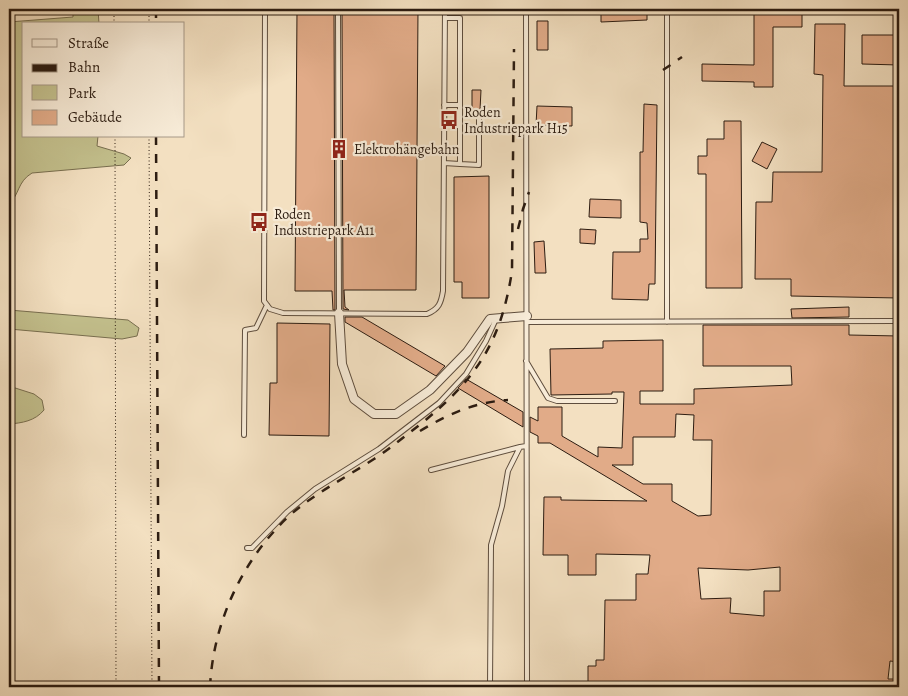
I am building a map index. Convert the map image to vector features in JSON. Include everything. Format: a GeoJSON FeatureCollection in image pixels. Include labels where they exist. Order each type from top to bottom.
{"type":"FeatureCollection","features":[{"type":"Feature","properties":{"kind":"street"},"geometry":{"type":"LineString","coordinates":[[339,313],[342,364],[354,399],[374,414],[396,414],[430,390],[467,352],[490,319],[496,317],[527,319]]}},
{"type":"Feature","properties":{"kind":"lane"},"geometry":{"type":"LineString","coordinates":[[265,9],[264,301],[270,309],[283,313],[427,314],[436,310],[440,304],[443,291],[445,9]]}},
{"type":"Feature","properties":{"kind":"lane"},"geometry":{"type":"LineString","coordinates":[[338,9],[339,313]]}},
{"type":"Feature","properties":{"kind":"lane"},"geometry":{"type":"LineString","coordinates":[[526,9],[527,687]]}},
{"type":"Feature","properties":{"kind":"lane"},"geometry":{"type":"LineString","coordinates":[[667,9],[667,322]]}},
{"type":"Feature","properties":{"kind":"lane"},"geometry":{"type":"LineString","coordinates":[[445,18],[460,18],[460,164]]}},
{"type":"Feature","properties":{"kind":"lane"},"geometry":{"type":"LineString","coordinates":[[444,105],[460,105]]}},
{"type":"Feature","properties":{"kind":"lane"},"geometry":{"type":"LineString","coordinates":[[444,163],[479,165],[479,115]]}},
{"type":"Feature","properties":{"kind":"lane"},"geometry":{"type":"LineString","coordinates":[[244,435],[245,330],[256,328],[267,305]]}},
{"type":"Feature","properties":{"kind":"lane"},"geometry":{"type":"LineString","coordinates":[[247,548],[252,548],[287,512],[315,489],[379,449],[439,402],[466,374],[486,341],[496,317]]}},
{"type":"Feature","properties":{"kind":"lane"},"geometry":{"type":"LineString","coordinates":[[527,319],[667,322],[899,321]]}},
{"type":"Feature","properties":{"kind":"lane"},"geometry":{"type":"LineString","coordinates":[[526,362],[548,398],[557,401],[615,400]]}},
{"type":"Feature","properties":{"kind":"lane"},"geometry":{"type":"LineString","coordinates":[[431,470],[526,446]]}},
{"type":"Feature","properties":{"kind":"lane"},"geometry":{"type":"LineString","coordinates":[[490,687],[490,545],[502,506],[508,471],[520,447]]}},
{"type":"Feature","properties":{"kind":"path"},"geometry":{"type":"LineString","coordinates":[[114,9],[114,22]]}},
{"type":"Feature","properties":{"kind":"path"},"geometry":{"type":"LineString","coordinates":[[149,9],[149,22]]}},
{"type":"Feature","properties":{"kind":"path"},"geometry":{"type":"LineString","coordinates":[[115,138],[116,687]]}},
{"type":"Feature","properties":{"kind":"path"},"geometry":{"type":"LineString","coordinates":[[149,138],[152,687]]}},
{"type":"Feature","properties":{"kind":"green space"},"geometry":{"type":"Polygon","coordinates":[[[73,9],[98,9],[99,22],[22,22],[22,138],[98,138],[97,146],[131,158],[124,165],[32,173],[21,184],[9,204],[9,22],[73,17],[73,9]]]}},
{"type":"Feature","properties":{"kind":"green space"},"geometry":{"type":"Polygon","coordinates":[[[9,310],[128,320],[139,328],[137,336],[122,339],[9,329],[9,310]]]}},
{"type":"Feature","properties":{"kind":"green space"},"geometry":{"type":"Polygon","coordinates":[[[9,386],[34,394],[42,400],[44,410],[32,419],[9,424],[9,386]]]}},
{"type":"Feature","properties":{"kind":"building"},"geometry":{"type":"Polygon","coordinates":[[[297,9],[334,9],[335,310],[333,310],[332,291],[295,291],[297,9]]]}},
{"type":"Feature","properties":{"kind":"building"},"geometry":{"type":"Polygon","coordinates":[[[342,9],[418,9],[416,290],[344,290],[345,307],[349,310],[343,309],[342,9]]]}},
{"type":"Feature","properties":{"kind":"building"},"geometry":{"type":"Polygon","coordinates":[[[774,9],[802,9],[802,27],[773,27],[773,87],[754,87],[754,82],[702,81],[702,64],[754,65],[754,13],[774,13],[774,9]]]}},
{"type":"Feature","properties":{"kind":"building"},"geometry":{"type":"Polygon","coordinates":[[[618,10],[647,10],[647,20],[601,22],[601,12],[618,12],[618,10]]]}},
{"type":"Feature","properties":{"kind":"building"},"geometry":{"type":"Polygon","coordinates":[[[537,21],[548,21],[548,50],[537,50],[537,21]]]}},
{"type":"Feature","properties":{"kind":"building"},"geometry":{"type":"Polygon","coordinates":[[[815,24],[845,24],[844,86],[899,86],[899,298],[791,296],[791,279],[755,279],[756,202],[772,202],[773,172],[822,172],[823,75],[814,74],[815,24]]]}},
{"type":"Feature","properties":{"kind":"building"},"geometry":{"type":"Polygon","coordinates":[[[862,35],[899,35],[899,65],[862,64],[862,35]]]}},
{"type":"Feature","properties":{"kind":"building"},"geometry":{"type":"Polygon","coordinates":[[[472,90],[481,90],[480,110],[472,110],[472,90]]]}},
{"type":"Feature","properties":{"kind":"building"},"geometry":{"type":"Polygon","coordinates":[[[644,104],[657,105],[655,284],[649,284],[648,300],[612,299],[613,252],[640,252],[640,239],[648,239],[647,223],[640,222],[640,152],[643,152],[644,104]]]}},
{"type":"Feature","properties":{"kind":"building"},"geometry":{"type":"Polygon","coordinates":[[[537,106],[572,107],[572,126],[536,125],[537,106]]]}},
{"type":"Feature","properties":{"kind":"building"},"geometry":{"type":"Polygon","coordinates":[[[724,121],[741,121],[742,288],[706,288],[706,174],[698,174],[698,156],[707,156],[707,139],[724,139],[724,121]]]}},
{"type":"Feature","properties":{"kind":"building"},"geometry":{"type":"Polygon","coordinates":[[[762,142],[777,149],[767,169],[752,161],[762,142]]]}},
{"type":"Feature","properties":{"kind":"building"},"geometry":{"type":"Polygon","coordinates":[[[489,176],[489,298],[462,298],[462,282],[454,282],[454,177],[489,176]]]}},
{"type":"Feature","properties":{"kind":"building"},"geometry":{"type":"Polygon","coordinates":[[[590,199],[621,200],[621,218],[589,217],[590,199]]]}},
{"type":"Feature","properties":{"kind":"building"},"geometry":{"type":"Polygon","coordinates":[[[580,229],[596,230],[595,244],[580,243],[580,229]]]}},
{"type":"Feature","properties":{"kind":"building"},"geometry":{"type":"Polygon","coordinates":[[[544,241],[546,273],[535,273],[534,242],[544,241]]]}},
{"type":"Feature","properties":{"kind":"building"},"geometry":{"type":"Polygon","coordinates":[[[849,307],[849,317],[792,318],[791,309],[849,307]]]}},
{"type":"Feature","properties":{"kind":"building"},"geometry":{"type":"Polygon","coordinates":[[[345,317],[362,317],[445,366],[436,376],[345,322],[345,317]]]}},
{"type":"Feature","properties":{"kind":"building"},"geometry":{"type":"Polygon","coordinates":[[[277,323],[330,324],[329,436],[269,435],[270,383],[277,383],[277,323]]]}},
{"type":"Feature","properties":{"kind":"building"},"geometry":{"type":"Polygon","coordinates":[[[703,325],[849,325],[849,335],[899,336],[899,662],[890,661],[888,679],[899,679],[899,687],[588,687],[588,666],[596,666],[596,660],[604,660],[605,600],[636,600],[636,574],[648,574],[650,555],[596,554],[596,575],[568,575],[568,555],[543,555],[544,497],[561,497],[561,500],[647,501],[550,443],[538,443],[538,436],[530,432],[530,417],[538,421],[538,407],[562,407],[562,436],[598,457],[598,447],[622,448],[624,392],[612,392],[612,394],[551,395],[550,349],[603,348],[603,341],[663,340],[663,391],[640,391],[640,404],[694,404],[694,389],[792,385],[791,366],[703,366],[703,325]],[[676,414],[675,437],[633,437],[633,465],[612,465],[643,484],[672,484],[672,501],[698,516],[711,515],[712,440],[693,440],[694,415],[676,414]],[[780,567],[748,570],[698,568],[701,599],[731,598],[730,613],[764,616],[764,591],[780,591],[780,567]]]}},
{"type":"Feature","properties":{"kind":"building"},"geometry":{"type":"Polygon","coordinates":[[[466,379],[523,412],[523,427],[458,388],[466,379]]]}},
{"type":"Feature","properties":{"kind":"railway"},"geometry":{"type":"LineString","coordinates":[[156,9],[156,22]]}},
{"type":"Feature","properties":{"kind":"railway"},"geometry":{"type":"LineString","coordinates":[[210,687],[212,663],[224,616],[244,573],[272,533],[299,508],[363,466],[422,423],[458,390],[484,357],[501,318],[512,271],[514,49]]}},
{"type":"Feature","properties":{"kind":"railway"},"geometry":{"type":"LineString","coordinates":[[663,70],[682,57]]}},
{"type":"Feature","properties":{"kind":"railway"},"geometry":{"type":"LineString","coordinates":[[156,138],[159,687]]}},
{"type":"Feature","properties":{"kind":"railway"},"geometry":{"type":"LineString","coordinates":[[518,229],[529,192]]}},
{"type":"Feature","properties":{"kind":"railway"},"geometry":{"type":"LineString","coordinates":[[420,431],[441,419],[473,406],[508,400]]}},
{"type":"Feature","properties":{"kind":"place","name":"Roden Industriepark H15"},"geometry":{"type":"Point","coordinates":[449,120]}},
{"type":"Feature","properties":{"kind":"place","name":"Elektrohängebahn"},"geometry":{"type":"Point","coordinates":[339,149]}},
{"type":"Feature","properties":{"kind":"place","name":"Roden Industriepark A11"},"geometry":{"type":"Point","coordinates":[259,222]}}]}
